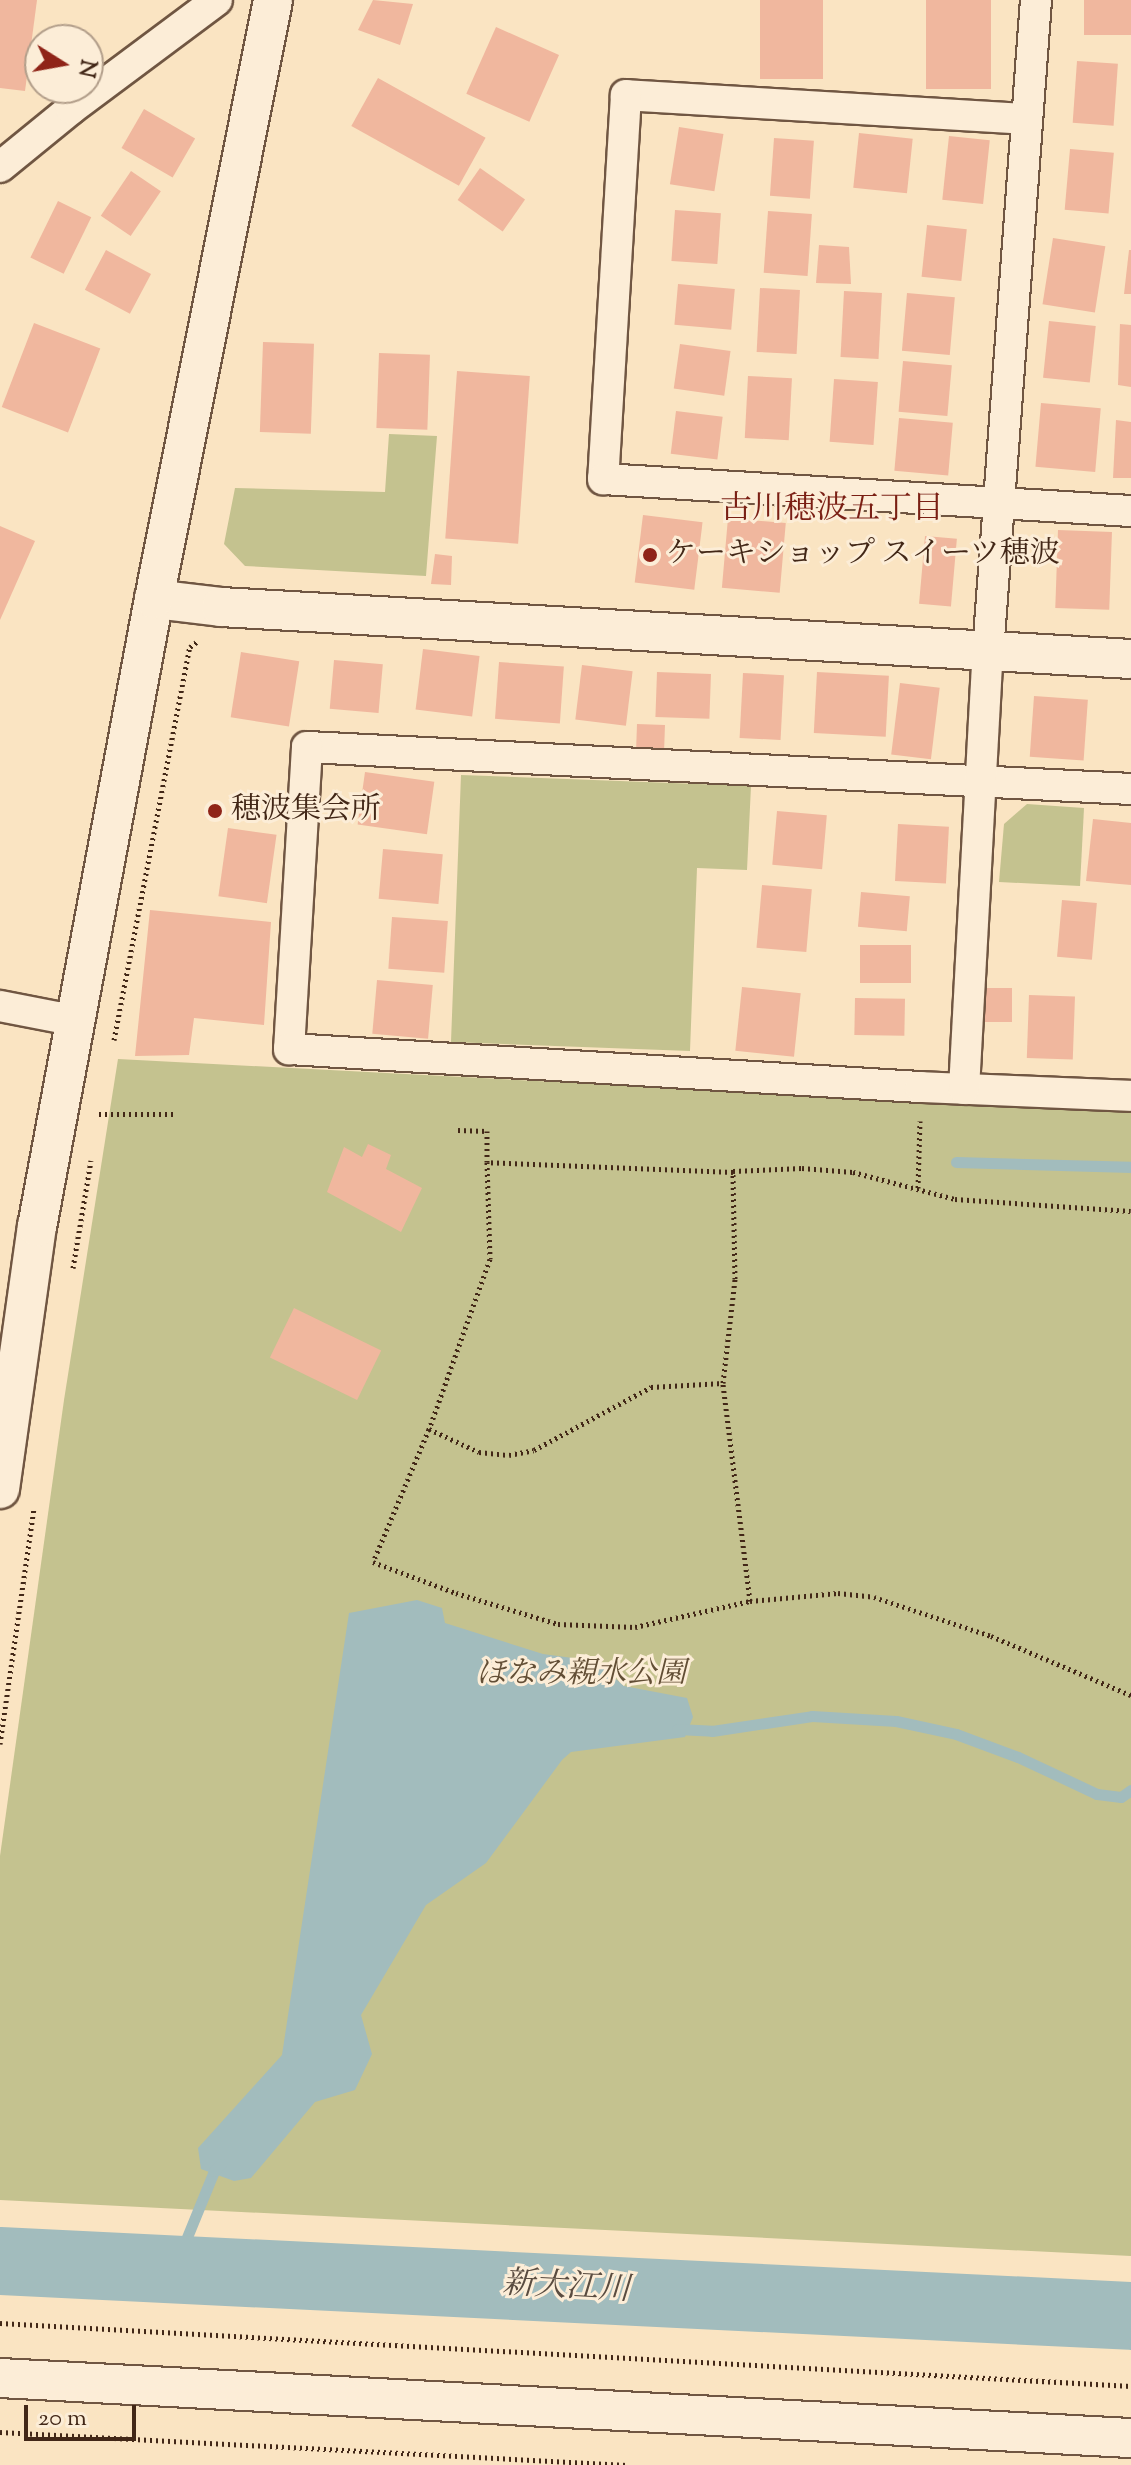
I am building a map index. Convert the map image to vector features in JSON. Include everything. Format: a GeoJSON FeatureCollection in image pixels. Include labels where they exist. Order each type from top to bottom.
{"type":"FeatureCollection","features":[{"type":"Feature","properties":{"kind":"street"},"geometry":{"type":"LineString","coordinates":[[0,167],[71,109],[217,0]]}},
{"type":"Feature","properties":{"kind":"street"},"geometry":{"type":"LineString","coordinates":[[0,1489],[37,1227],[154,599],[273,0]]}},
{"type":"Feature","properties":{"kind":"street"},"geometry":{"type":"LineString","coordinates":[[964,1089],[988,652],[1036,0]]}},
{"type":"Feature","properties":{"kind":"street"},"geometry":{"type":"LineString","coordinates":[[1026,119],[626,95],[603,479],[1131,511]]}},
{"type":"Feature","properties":{"kind":"street"},"geometry":{"type":"LineString","coordinates":[[154,599],[221,607],[1131,659]]}},
{"type":"Feature","properties":{"kind":"street"},"geometry":{"type":"LineString","coordinates":[[1131,789],[307,747],[289,1049],[920,1087],[1131,1096]]}},
{"type":"Feature","properties":{"kind":"street"},"geometry":{"type":"LineString","coordinates":[[0,1006],[77,1021]]}},
{"type":"Feature","properties":{"kind":"street"},"geometry":{"type":"LineString","coordinates":[[0,2378],[1131,2438]]}},
{"type":"Feature","properties":{"kind":"path"},"geometry":{"type":"LineString","coordinates":[[112,1052],[190,647],[208,634]]}},
{"type":"Feature","properties":{"kind":"path"},"geometry":{"type":"LineString","coordinates":[[918,1188],[920,1087]]}},
{"type":"Feature","properties":{"kind":"path"},"geometry":{"type":"LineString","coordinates":[[103,1098],[99,1114],[174,1114]]}},
{"type":"Feature","properties":{"kind":"path"},"geometry":{"type":"LineString","coordinates":[[458,1130],[487,1131],[490,1259],[429,1429],[373,1562],[456,1593],[558,1624],[635,1627],[750,1601],[838,1593],[874,1597],[991,1636],[1131,1695]]}},
{"type":"Feature","properties":{"kind":"path"},"geometry":{"type":"LineString","coordinates":[[487,1162],[733,1172],[735,1279],[723,1383],[750,1601]]}},
{"type":"Feature","properties":{"kind":"path"},"geometry":{"type":"LineString","coordinates":[[724,1172],[802,1168],[853,1172],[955,1199],[1131,1211]]}},
{"type":"Feature","properties":{"kind":"path"},"geometry":{"type":"LineString","coordinates":[[429,1429],[479,1452],[509,1455],[534,1450],[651,1387],[723,1383]]}},
{"type":"Feature","properties":{"kind":"path"},"geometry":{"type":"LineString","coordinates":[[0,2323],[1131,2386]]}},
{"type":"Feature","properties":{"kind":"path"},"geometry":{"type":"LineString","coordinates":[[0,2432],[627,2465]]}},
{"type":"Feature","properties":{"kind":"green space"},"geometry":{"type":"Polygon","coordinates":[[[389,434],[437,436],[426,576],[245,566],[224,544],[235,488],[385,492],[389,434]]]}},
{"type":"Feature","properties":{"kind":"green space"},"geometry":{"type":"Polygon","coordinates":[[[461,775],[751,786],[747,870],[697,868],[690,1051],[451,1042],[461,775]]]}},
{"type":"Feature","properties":{"kind":"green space"},"geometry":{"type":"Polygon","coordinates":[[[1027,804],[1084,808],[1080,886],[999,882],[1004,824],[1027,804]]]}},
{"type":"Feature","properties":{"kind":"green space","name":"ほなみ親水公園"},"geometry":{"type":"Polygon","coordinates":[[[118,1059],[1131,1112],[1131,2256],[0,2200],[0,1856],[64,1400],[118,1059]]]}},
{"type":"Feature","properties":{"kind":"water"},"geometry":{"type":"Polygon","coordinates":[[[417,1600],[442,1608],[445,1623],[543,1654],[595,1661],[624,1686],[687,1698],[693,1717],[685,1737],[571,1752],[562,1760],[486,1863],[426,1905],[361,2015],[372,2054],[355,2090],[315,2102],[251,2178],[234,2181],[201,2169],[198,2148],[282,2055],[349,1613],[417,1600]]]}},
{"type":"Feature","properties":{"kind":"building"},"geometry":{"type":"Polygon","coordinates":[[[0,0],[37,0],[34,24],[24,24],[24,91],[0,88],[0,0]]]}},
{"type":"Feature","properties":{"kind":"building"},"geometry":{"type":"Polygon","coordinates":[[[373,0],[413,4],[400,45],[358,30],[373,0]]]}},
{"type":"Feature","properties":{"kind":"building"},"geometry":{"type":"Polygon","coordinates":[[[760,0],[823,0],[823,79],[760,79],[760,0]]]}},
{"type":"Feature","properties":{"kind":"building"},"geometry":{"type":"Polygon","coordinates":[[[926,0],[991,0],[991,89],[926,89],[926,0]]]}},
{"type":"Feature","properties":{"kind":"building"},"geometry":{"type":"Polygon","coordinates":[[[1084,0],[1131,0],[1131,35],[1084,35],[1084,0]]]}},
{"type":"Feature","properties":{"kind":"building"},"geometry":{"type":"Polygon","coordinates":[[[496,27],[559,55],[529,122],[466,94],[496,27]]]}},
{"type":"Feature","properties":{"kind":"building"},"geometry":{"type":"Polygon","coordinates":[[[1077,61],[1118,64],[1114,126],[1073,123],[1077,61]]]}},
{"type":"Feature","properties":{"kind":"building"},"geometry":{"type":"Polygon","coordinates":[[[378,78],[486,138],[459,186],[351,126],[378,78]]]}},
{"type":"Feature","properties":{"kind":"building"},"geometry":{"type":"Polygon","coordinates":[[[144,109],[195,138],[173,177],[122,148],[144,109]]]}},
{"type":"Feature","properties":{"kind":"building"},"geometry":{"type":"Polygon","coordinates":[[[679,127],[723,134],[714,191],[670,184],[679,127]]]}},
{"type":"Feature","properties":{"kind":"building"},"geometry":{"type":"Polygon","coordinates":[[[859,133],[913,139],[907,193],[853,188],[859,133]]]}},
{"type":"Feature","properties":{"kind":"building"},"geometry":{"type":"Polygon","coordinates":[[[949,136],[990,140],[983,204],[942,200],[949,136]]]}},
{"type":"Feature","properties":{"kind":"building"},"geometry":{"type":"Polygon","coordinates":[[[774,138],[814,141],[810,199],[770,196],[774,138]]]}},
{"type":"Feature","properties":{"kind":"building"},"geometry":{"type":"Polygon","coordinates":[[[1070,149],[1114,153],[1109,214],[1065,210],[1070,149]]]}},
{"type":"Feature","properties":{"kind":"building"},"geometry":{"type":"Polygon","coordinates":[[[480,168],[525,200],[503,231],[458,200],[480,168]]]}},
{"type":"Feature","properties":{"kind":"building"},"geometry":{"type":"Polygon","coordinates":[[[131,171],[161,191],[131,236],[101,216],[131,171]]]}},
{"type":"Feature","properties":{"kind":"building"},"geometry":{"type":"Polygon","coordinates":[[[58,201],[91,217],[64,274],[30,258],[58,201]]]}},
{"type":"Feature","properties":{"kind":"building"},"geometry":{"type":"Polygon","coordinates":[[[675,210],[721,213],[717,264],[671,261],[675,210]]]}},
{"type":"Feature","properties":{"kind":"building"},"geometry":{"type":"Polygon","coordinates":[[[768,211],[812,214],[808,276],[764,273],[768,211]]]}},
{"type":"Feature","properties":{"kind":"building"},"geometry":{"type":"Polygon","coordinates":[[[927,225],[967,229],[961,281],[922,277],[927,225]]]}},
{"type":"Feature","properties":{"kind":"building"},"geometry":{"type":"Polygon","coordinates":[[[1053,238],[1105,246],[1095,312],[1043,304],[1053,238]]]}},
{"type":"Feature","properties":{"kind":"building"},"geometry":{"type":"Polygon","coordinates":[[[819,245],[849,247],[851,284],[816,283],[819,245]]]}},
{"type":"Feature","properties":{"kind":"building"},"geometry":{"type":"Polygon","coordinates":[[[106,250],[151,274],[130,314],[85,290],[106,250]]]}},
{"type":"Feature","properties":{"kind":"building"},"geometry":{"type":"Polygon","coordinates":[[[1129,250],[1131,294],[1124,294],[1129,250]]]}},
{"type":"Feature","properties":{"kind":"building"},"geometry":{"type":"Polygon","coordinates":[[[678,284],[735,289],[731,330],[674,325],[678,284]]]}},
{"type":"Feature","properties":{"kind":"building"},"geometry":{"type":"Polygon","coordinates":[[[760,288],[800,290],[797,354],[757,352],[760,288]]]}},
{"type":"Feature","properties":{"kind":"building"},"geometry":{"type":"Polygon","coordinates":[[[844,291],[882,293],[878,359],[841,357],[844,291]]]}},
{"type":"Feature","properties":{"kind":"building"},"geometry":{"type":"Polygon","coordinates":[[[907,293],[955,297],[950,355],[902,351],[907,293]]]}},
{"type":"Feature","properties":{"kind":"building"},"geometry":{"type":"Polygon","coordinates":[[[1049,321],[1096,326],[1090,383],[1043,378],[1049,321]]]}},
{"type":"Feature","properties":{"kind":"building"},"geometry":{"type":"Polygon","coordinates":[[[34,323],[100,348],[68,432],[2,407],[34,323]]]}},
{"type":"Feature","properties":{"kind":"building"},"geometry":{"type":"Polygon","coordinates":[[[1120,324],[1131,325],[1131,387],[1118,385],[1120,324]]]}},
{"type":"Feature","properties":{"kind":"building"},"geometry":{"type":"Polygon","coordinates":[[[263,342],[314,344],[311,434],[260,432],[263,342]]]}},
{"type":"Feature","properties":{"kind":"building"},"geometry":{"type":"Polygon","coordinates":[[[680,344],[731,351],[724,396],[674,389],[680,344]]]}},
{"type":"Feature","properties":{"kind":"building"},"geometry":{"type":"Polygon","coordinates":[[[379,353],[430,355],[427,430],[376,428],[379,353]]]}},
{"type":"Feature","properties":{"kind":"building"},"geometry":{"type":"Polygon","coordinates":[[[903,361],[952,365],[947,416],[899,412],[903,361]]]}},
{"type":"Feature","properties":{"kind":"building"},"geometry":{"type":"Polygon","coordinates":[[[457,371],[530,376],[518,544],[445,539],[457,371]]]}},
{"type":"Feature","properties":{"kind":"building"},"geometry":{"type":"Polygon","coordinates":[[[748,376],[792,378],[789,440],[745,438],[748,376]]]}},
{"type":"Feature","properties":{"kind":"building"},"geometry":{"type":"Polygon","coordinates":[[[834,379],[878,382],[873,445],[830,442],[834,379]]]}},
{"type":"Feature","properties":{"kind":"building"},"geometry":{"type":"Polygon","coordinates":[[[1041,403],[1101,408],[1095,472],[1035,467],[1041,403]]]}},
{"type":"Feature","properties":{"kind":"building"},"geometry":{"type":"Polygon","coordinates":[[[676,411],[723,417],[717,459],[671,454],[676,411]]]}},
{"type":"Feature","properties":{"kind":"building"},"geometry":{"type":"Polygon","coordinates":[[[899,418],[953,423],[948,476],[894,471],[899,418]]]}},
{"type":"Feature","properties":{"kind":"building"},"geometry":{"type":"Polygon","coordinates":[[[1116,420],[1131,422],[1131,478],[1113,478],[1116,420]]]}},
{"type":"Feature","properties":{"kind":"building"},"geometry":{"type":"Polygon","coordinates":[[[643,515],[703,522],[694,590],[635,582],[643,515]]]}},
{"type":"Feature","properties":{"kind":"building"},"geometry":{"type":"Polygon","coordinates":[[[728,518],[786,523],[780,593],[722,588],[728,518]]]}},
{"type":"Feature","properties":{"kind":"building"},"geometry":{"type":"Polygon","coordinates":[[[0,526],[35,541],[0,620],[0,526]]]}},
{"type":"Feature","properties":{"kind":"building"},"geometry":{"type":"Polygon","coordinates":[[[1058,530],[1112,532],[1109,610],[1055,608],[1058,530]]]}},
{"type":"Feature","properties":{"kind":"building"},"geometry":{"type":"Polygon","coordinates":[[[925,536],[957,539],[951,607],[919,604],[925,536]]]}},
{"type":"Feature","properties":{"kind":"building"},"geometry":{"type":"Polygon","coordinates":[[[435,554],[452,556],[451,585],[431,584],[435,554]]]}},
{"type":"Feature","properties":{"kind":"building"},"geometry":{"type":"Polygon","coordinates":[[[423,649],[480,656],[472,716],[416,710],[423,649]]]}},
{"type":"Feature","properties":{"kind":"building"},"geometry":{"type":"Polygon","coordinates":[[[241,652],[299,661],[289,726],[231,717],[241,652]]]}},
{"type":"Feature","properties":{"kind":"building"},"geometry":{"type":"Polygon","coordinates":[[[334,660],[383,664],[379,713],[330,709],[334,660]]]}},
{"type":"Feature","properties":{"kind":"building"},"geometry":{"type":"Polygon","coordinates":[[[499,662],[564,667],[560,723],[495,719],[499,662]]]}},
{"type":"Feature","properties":{"kind":"building"},"geometry":{"type":"Polygon","coordinates":[[[582,665],[633,671],[626,726],[575,720],[582,665]]]}},
{"type":"Feature","properties":{"kind":"building"},"geometry":{"type":"Polygon","coordinates":[[[657,672],[711,674],[709,719],[655,717],[657,672]]]}},
{"type":"Feature","properties":{"kind":"building"},"geometry":{"type":"Polygon","coordinates":[[[817,672],[889,676],[886,737],[814,733],[817,672]]]}},
{"type":"Feature","properties":{"kind":"building"},"geometry":{"type":"Polygon","coordinates":[[[743,673],[784,675],[781,740],[740,738],[743,673]]]}},
{"type":"Feature","properties":{"kind":"building"},"geometry":{"type":"Polygon","coordinates":[[[900,683],[940,688],[931,759],[891,754],[900,683]]]}},
{"type":"Feature","properties":{"kind":"building"},"geometry":{"type":"Polygon","coordinates":[[[1034,696],[1088,700],[1084,761],[1030,757],[1034,696]]]}},
{"type":"Feature","properties":{"kind":"building"},"geometry":{"type":"Polygon","coordinates":[[[637,724],[665,725],[664,754],[636,753],[637,724]]]}},
{"type":"Feature","properties":{"kind":"building"},"geometry":{"type":"Polygon","coordinates":[[[365,772],[434,782],[427,834],[358,824],[365,772]]]}},
{"type":"Feature","properties":{"kind":"building"},"geometry":{"type":"Polygon","coordinates":[[[777,811],[827,815],[822,869],[772,865],[777,811]]]}},
{"type":"Feature","properties":{"kind":"building"},"geometry":{"type":"Polygon","coordinates":[[[1093,819],[1131,823],[1131,885],[1086,881],[1093,819]]]}},
{"type":"Feature","properties":{"kind":"building"},"geometry":{"type":"Polygon","coordinates":[[[898,824],[949,827],[946,884],[895,881],[898,824]]]}},
{"type":"Feature","properties":{"kind":"building"},"geometry":{"type":"Polygon","coordinates":[[[228,828],[277,835],[267,903],[218,896],[228,828]]]}},
{"type":"Feature","properties":{"kind":"building"},"geometry":{"type":"Polygon","coordinates":[[[383,849],[443,854],[438,904],[379,899],[383,849]]]}},
{"type":"Feature","properties":{"kind":"building"},"geometry":{"type":"Polygon","coordinates":[[[762,885],[812,889],[806,952],[757,948],[762,885]]]}},
{"type":"Feature","properties":{"kind":"building"},"geometry":{"type":"Polygon","coordinates":[[[861,892],[910,896],[907,931],[858,927],[861,892]]]}},
{"type":"Feature","properties":{"kind":"building"},"geometry":{"type":"Polygon","coordinates":[[[1062,900],[1097,903],[1092,960],[1057,957],[1062,900]]]}},
{"type":"Feature","properties":{"kind":"building"},"geometry":{"type":"Polygon","coordinates":[[[150,910],[271,922],[264,1025],[194,1018],[189,1055],[135,1056],[150,910]]]}},
{"type":"Feature","properties":{"kind":"building"},"geometry":{"type":"Polygon","coordinates":[[[392,917],[448,921],[444,973],[388,969],[392,917]]]}},
{"type":"Feature","properties":{"kind":"building"},"geometry":{"type":"Polygon","coordinates":[[[860,945],[911,945],[911,983],[860,983],[860,945]]]}},
{"type":"Feature","properties":{"kind":"building"},"geometry":{"type":"Polygon","coordinates":[[[377,980],[433,985],[428,1039],[372,1034],[377,980]]]}},
{"type":"Feature","properties":{"kind":"building"},"geometry":{"type":"Polygon","coordinates":[[[742,987],[801,993],[794,1057],[735,1051],[742,987]]]}},
{"type":"Feature","properties":{"kind":"building"},"geometry":{"type":"Polygon","coordinates":[[[981,988],[1012,988],[1012,1022],[981,1022],[981,988]]]}},
{"type":"Feature","properties":{"kind":"building"},"geometry":{"type":"Polygon","coordinates":[[[1029,995],[1075,997],[1073,1060],[1027,1058],[1029,995]]]}},
{"type":"Feature","properties":{"kind":"building"},"geometry":{"type":"Polygon","coordinates":[[[855,998],[905,999],[904,1036],[854,1035],[855,998]]]}},
{"type":"Feature","properties":{"kind":"building"},"geometry":{"type":"Polygon","coordinates":[[[368,1144],[391,1155],[386,1169],[422,1188],[401,1232],[327,1192],[344,1147],[362,1157],[368,1144]]]}},
{"type":"Feature","properties":{"kind":"building"},"geometry":{"type":"Polygon","coordinates":[[[294,1308],[381,1351],[357,1400],[270,1357],[294,1308]]]}},
{"type":"Feature","properties":{"kind":"waterway"},"geometry":{"type":"LineString","coordinates":[[956,1162],[1131,1167]]}},
{"type":"Feature","properties":{"kind":"waterway"},"geometry":{"type":"LineString","coordinates":[[677,1729],[712,1731],[812,1716],[896,1721],[956,1734],[1018,1757],[1097,1794],[1121,1797],[1131,1790]]}},
{"type":"Feature","properties":{"kind":"waterway"},"geometry":{"type":"LineString","coordinates":[[174,2269],[214,2171],[221,2164]]}},
{"type":"Feature","properties":{"kind":"waterway","name":"新大江川"},"geometry":{"type":"LineString","coordinates":[[0,2261],[1131,2316]]}},
{"type":"Feature","properties":{"kind":"place","name":"ケーキショップ スイーツ穂波"},"geometry":{"type":"Point","coordinates":[650,555]}},
{"type":"Feature","properties":{"kind":"place","name":"穂波集会所"},"geometry":{"type":"Point","coordinates":[215,811]}},
{"type":"Feature","properties":{"kind":"district","name":"古川穂波五丁目"},"geometry":{"type":"Point","coordinates":[832,510]}}]}
